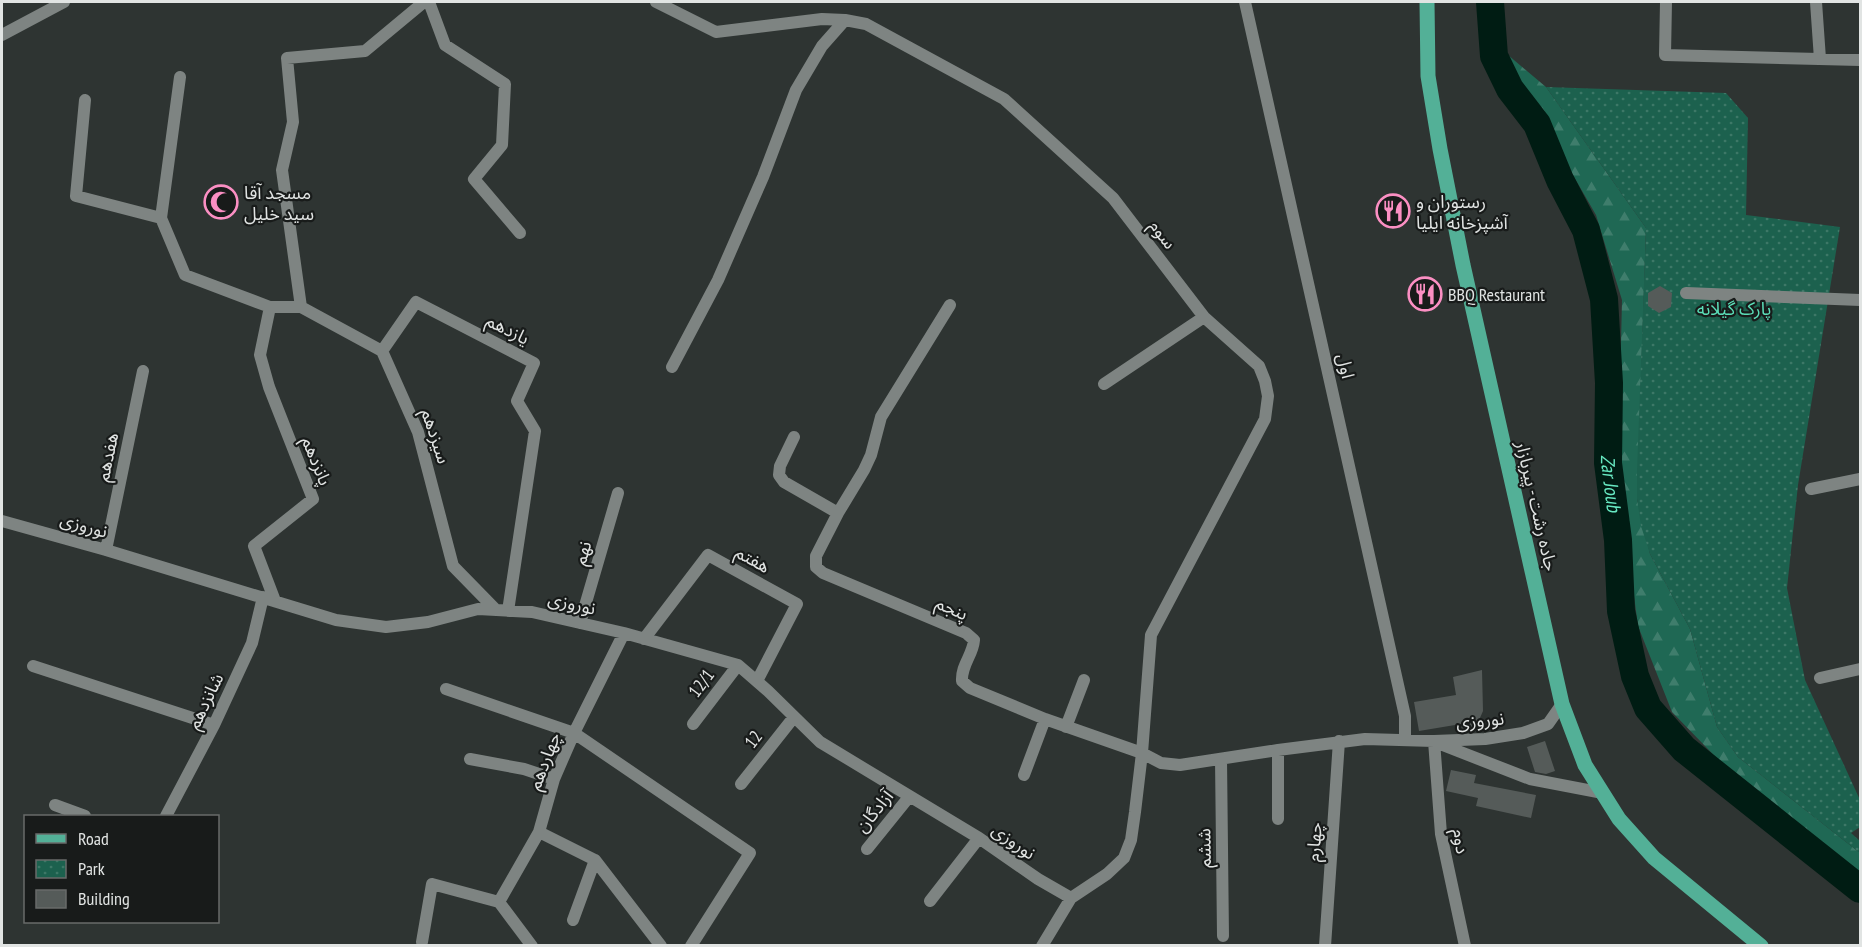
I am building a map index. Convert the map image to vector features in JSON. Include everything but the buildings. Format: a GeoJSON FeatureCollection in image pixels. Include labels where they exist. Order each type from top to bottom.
{"type":"FeatureCollection","features":[{"type":"Feature","properties":{"kind":"main road","name":"جاده رشت - پیربازار"},"geometry":{"type":"LineString","coordinates":[[1426,2],[1428,76],[1440,149],[1463,265],[1562,704],[1585,765],[1619,819],[1654,858],[1761,945]]}},
{"type":"Feature","properties":{"kind":"street"},"geometry":{"type":"LineString","coordinates":[[2,35],[64,2]]}},
{"type":"Feature","properties":{"kind":"street"},"geometry":{"type":"LineString","coordinates":[[301,307],[282,170],[293,122],[286,58],[365,51],[427,2],[445,45],[505,84],[502,146],[474,179],[520,233]]}},
{"type":"Feature","properties":{"kind":"street","name":"سوم"},"geometry":{"type":"LineString","coordinates":[[656,2],[716,32],[822,19],[866,24],[1004,99],[1113,198],[1204,317],[1258,366],[1265,381],[1268,396],[1265,419],[1151,635],[1142,753],[1131,840],[1124,858],[1107,874],[1071,898]]}},
{"type":"Feature","properties":{"kind":"street","name":"اول"},"geometry":{"type":"LineString","coordinates":[[1245,2],[1405,716],[1405,739]]}},
{"type":"Feature","properties":{"kind":"street"},"geometry":{"type":"LineString","coordinates":[[1666,2],[1665,55],[1860,60]]}},
{"type":"Feature","properties":{"kind":"street"},"geometry":{"type":"LineString","coordinates":[[1816,2],[1820,59]]}},
{"type":"Feature","properties":{"kind":"street"},"geometry":{"type":"LineString","coordinates":[[672,367],[718,280],[763,177],[796,90],[822,46],[844,20]]}},
{"type":"Feature","properties":{"kind":"street"},"geometry":{"type":"LineString","coordinates":[[180,76],[161,218],[185,275],[270,307],[301,307],[382,351]]}},
{"type":"Feature","properties":{"kind":"street"},"geometry":{"type":"LineString","coordinates":[[86,99],[76,196],[161,218]]}},
{"type":"Feature","properties":{"kind":"street"},"geometry":{"type":"LineString","coordinates":[[1686,293],[1860,300]]}},
{"type":"Feature","properties":{"kind":"street","name":"یازدهم"},"geometry":{"type":"LineString","coordinates":[[382,351],[416,302],[534,363],[517,401],[535,431],[502,611]]}},
{"type":"Feature","properties":{"kind":"street"},"geometry":{"type":"LineString","coordinates":[[794,437],[780,466],[779,475],[784,482],[838,513],[871,455],[881,417],[888,404],[950,305]]}},
{"type":"Feature","properties":{"kind":"street","name":"پانزدهم"},"geometry":{"type":"LineString","coordinates":[[269,599],[254,546],[313,500],[269,387],[260,355],[270,307]]}},
{"type":"Feature","properties":{"kind":"street"},"geometry":{"type":"LineString","coordinates":[[1104,384],[1204,317]]}},
{"type":"Feature","properties":{"kind":"street","name":"سیزدهم"},"geometry":{"type":"LineString","coordinates":[[382,351],[418,432],[453,566],[502,611]]}},
{"type":"Feature","properties":{"kind":"street","name":"هفدهم"},"geometry":{"type":"LineString","coordinates":[[106,550],[143,371]]}},
{"type":"Feature","properties":{"kind":"street"},"geometry":{"type":"LineString","coordinates":[[1811,489],[1860,479]]}},
{"type":"Feature","properties":{"kind":"street","name":"نهم"},"geometry":{"type":"LineString","coordinates":[[580,623],[618,493]]}},
{"type":"Feature","properties":{"kind":"street","name":"پنجم"},"geometry":{"type":"LineString","coordinates":[[838,513],[816,556],[816,567],[823,573],[966,633],[974,640],[974,648],[962,672],[962,681],[970,688],[1066,727],[1142,753]]}},
{"type":"Feature","properties":{"kind":"street","name":"نوروزی"},"geometry":{"type":"LineString","coordinates":[[2,521],[336,620],[386,627],[428,622],[478,609],[532,612],[624,633],[738,665],[820,742],[979,838],[1038,879],[1071,898]]}},
{"type":"Feature","properties":{"kind":"street","name":"هفتم"},"geometry":{"type":"LineString","coordinates":[[644,639],[708,555],[797,604],[757,681]]}},
{"type":"Feature","properties":{"kind":"street","name":"شانزدهم"},"geometry":{"type":"LineString","coordinates":[[167,815],[214,725],[252,643],[269,599]]}},
{"type":"Feature","properties":{"kind":"street","name":"چهاردهم"},"geometry":{"type":"LineString","coordinates":[[499,902],[539,832],[554,779],[574,733],[624,633]]}},
{"type":"Feature","properties":{"kind":"street","name":"12/1"},"geometry":{"type":"LineString","coordinates":[[693,724],[738,665]]}},
{"type":"Feature","properties":{"kind":"street"},"geometry":{"type":"LineString","coordinates":[[33,666],[214,725]]}},
{"type":"Feature","properties":{"kind":"street"},"geometry":{"type":"LineString","coordinates":[[1820,678],[1860,669]]}},
{"type":"Feature","properties":{"kind":"street"},"geometry":{"type":"LineString","coordinates":[[1066,727],[1084,680]]}},
{"type":"Feature","properties":{"kind":"street"},"geometry":{"type":"LineString","coordinates":[[446,689],[574,733],[750,854],[691,945]]}},
{"type":"Feature","properties":{"kind":"street","name":"نوروزی"},"geometry":{"type":"LineString","coordinates":[[1142,753],[1161,763],[1180,765],[1339,741],[1485,739],[1523,733],[1548,724],[1562,704]]}},
{"type":"Feature","properties":{"kind":"street","name":"12"},"geometry":{"type":"LineString","coordinates":[[741,784],[794,717]]}},
{"type":"Feature","properties":{"kind":"street"},"geometry":{"type":"LineString","coordinates":[[1024,776],[1045,719]]}},
{"type":"Feature","properties":{"kind":"street","name":"چهارم"},"geometry":{"type":"LineString","coordinates":[[1325,945],[1339,741]]}},
{"type":"Feature","properties":{"kind":"street"},"geometry":{"type":"LineString","coordinates":[[1434,741],[1530,779],[1603,793]]}},
{"type":"Feature","properties":{"kind":"street","name":"دوم"},"geometry":{"type":"LineString","coordinates":[[1434,741],[1441,834],[1465,945]]}},
{"type":"Feature","properties":{"kind":"street","name":"چهارم"},"geometry":{"type":"LineString","coordinates":[[1278,750],[1278,819]]}},
{"type":"Feature","properties":{"kind":"street"},"geometry":{"type":"LineString","coordinates":[[470,759],[524,769],[554,779]]}},
{"type":"Feature","properties":{"kind":"street","name":"ششم"},"geometry":{"type":"LineString","coordinates":[[1221,759],[1223,936]]}},
{"type":"Feature","properties":{"kind":"street","name":"آزادگان"},"geometry":{"type":"LineString","coordinates":[[867,849],[909,797]]}},
{"type":"Feature","properties":{"kind":"street"},"geometry":{"type":"LineString","coordinates":[[55,805],[83,815]]}},
{"type":"Feature","properties":{"kind":"street"},"geometry":{"type":"LineString","coordinates":[[539,832],[595,860],[661,945]]}},
{"type":"Feature","properties":{"kind":"street"},"geometry":{"type":"LineString","coordinates":[[930,901],[979,838]]}},
{"type":"Feature","properties":{"kind":"street"},"geometry":{"type":"LineString","coordinates":[[573,920],[595,860]]}},
{"type":"Feature","properties":{"kind":"street"},"geometry":{"type":"LineString","coordinates":[[422,942],[432,884],[499,902],[532,945]]}},
{"type":"Feature","properties":{"kind":"street"},"geometry":{"type":"LineString","coordinates":[[1042,945],[1071,898]]}},
{"type":"Feature","properties":{"kind":"green space"},"geometry":{"type":"Polygon","coordinates":[[[1508,55],[1546,87],[1646,228],[1637,499],[1650,554],[1690,629],[1717,727],[1738,757],[1860,853],[1860,877],[1737,779],[1672,712],[1638,626],[1618,474],[1622,300],[1596,215],[1529,99],[1508,55]]]}},
{"type":"Feature","properties":{"kind":"green space","name":"پارک گیلانه"},"geometry":{"type":"Polygon","coordinates":[[[1546,87],[1726,93],[1748,118],[1746,215],[1840,227],[1798,485],[1787,588],[1805,680],[1860,800],[1860,827],[1851,833],[1860,841],[1860,853],[1738,757],[1717,727],[1690,629],[1650,554],[1641,526],[1637,499],[1646,228],[1546,87]]]}},
{"type":"Feature","properties":{"kind":"waterway","name":"Zar Joub"},"geometry":{"type":"LineString","coordinates":[[1490,2],[1494,56],[1510,89],[1537,124],[1560,180],[1586,230],[1604,299],[1609,383],[1608,463],[1618,540],[1621,611],[1635,676],[1648,708],[1684,749],[1860,889]]}},
{"type":"Feature","properties":{"kind":"place","name":"مسجد آقا سید خلیل"},"geometry":{"type":"Point","coordinates":[221,202]}},
{"type":"Feature","properties":{"kind":"place","name":"رستوران و آشپزخانه ایلیا"},"geometry":{"type":"Point","coordinates":[1393,211]}},
{"type":"Feature","properties":{"kind":"place","name":"BBQ Restaurant"},"geometry":{"type":"Point","coordinates":[1425,294]}}]}
